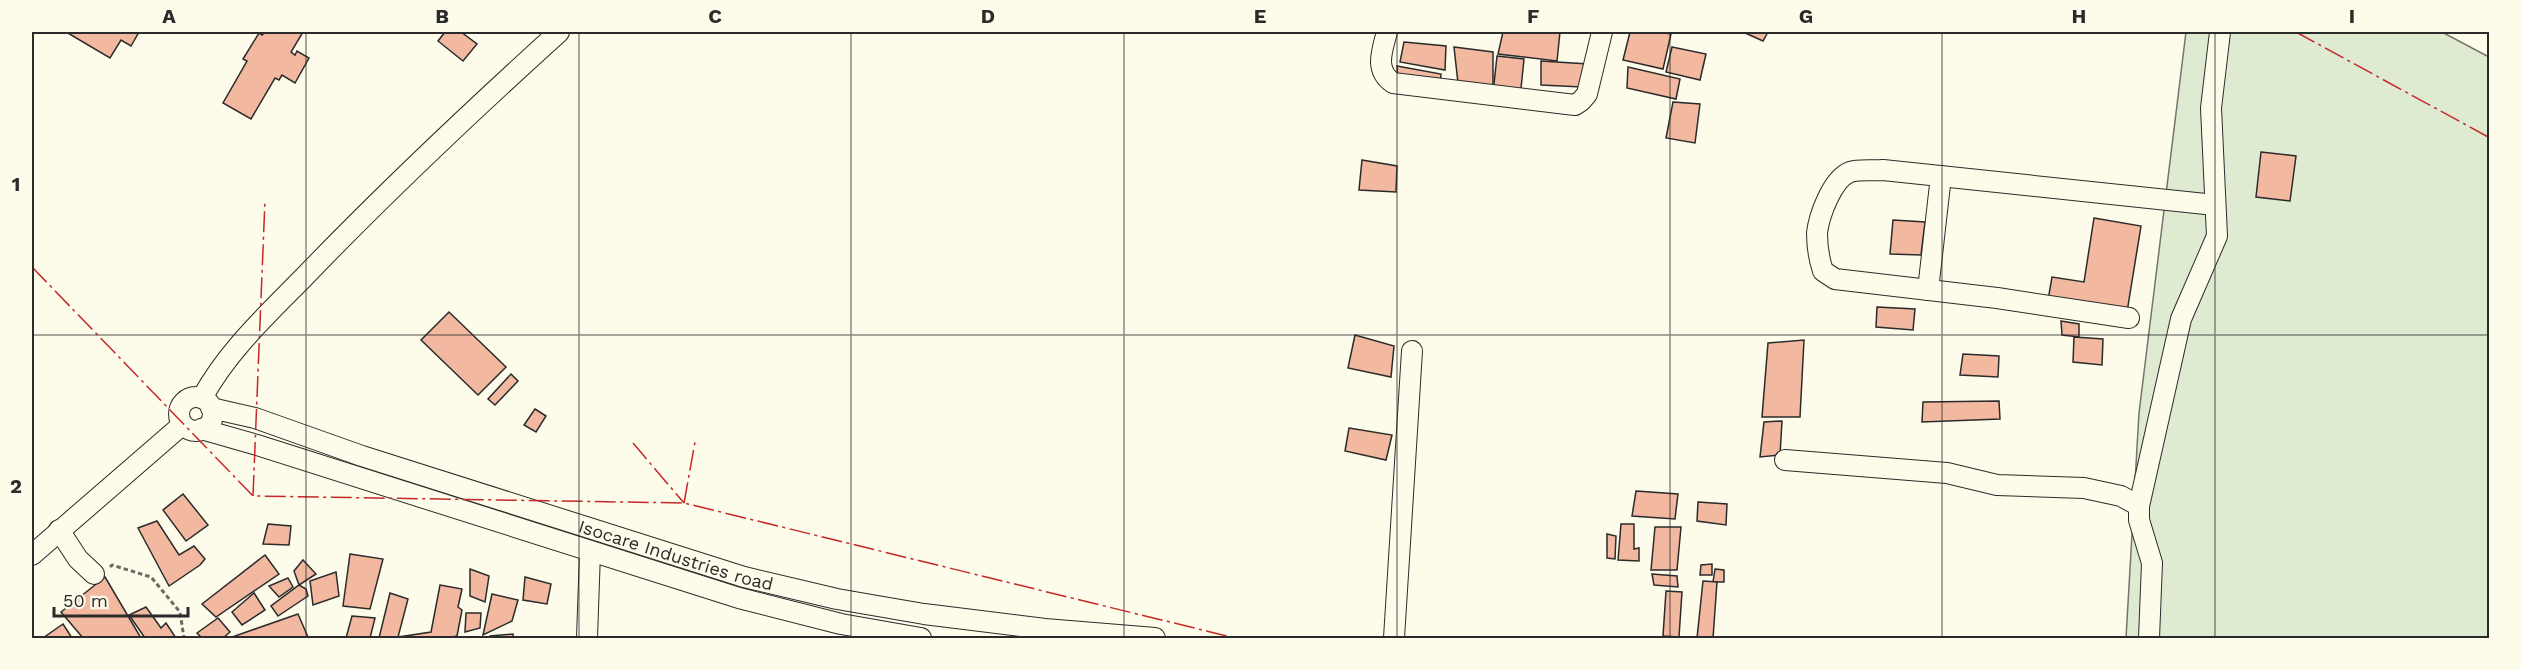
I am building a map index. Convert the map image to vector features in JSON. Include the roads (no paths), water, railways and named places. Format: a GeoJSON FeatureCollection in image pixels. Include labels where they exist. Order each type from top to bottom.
{"type":"FeatureCollection","features":[{"type":"Feature","properties":{"kind":"street"},"geometry":{"type":"LineString","coordinates":[[32,555],[59,530],[192,427],[210,423],[207,403],[216,373],[234,349],[347,233],[559,32]]}},
{"type":"Feature","properties":{"kind":"street"},"geometry":{"type":"LineString","coordinates":[[1387,32],[1382,49],[1381,67],[1384,76],[1393,83],[1575,105],[1587,94],[1602,32]]}},
{"type":"Feature","properties":{"kind":"street"},"geometry":{"type":"LineString","coordinates":[[2149,639],[2152,563],[2139,520],[2139,506],[2181,319],[2217,236],[2211,108],[2220,32]]}},
{"type":"Feature","properties":{"kind":"street"},"geometry":{"type":"LineString","coordinates":[[2128,318],[1835,279],[1823,271],[1818,256],[1817,232],[1828,198],[1836,183],[1850,172],[1883,170],[2216,205]]}},
{"type":"Feature","properties":{"kind":"street"},"geometry":{"type":"LineString","coordinates":[[1928,290],[1941,176]]}},
{"type":"Feature","properties":{"kind":"street"},"geometry":{"type":"LineString","coordinates":[[1394,639],[1412,351]]}},
{"type":"Feature","properties":{"kind":"street"},"geometry":{"type":"LineString","coordinates":[[192,427],[179,414],[181,405],[192,397],[207,403]]}},
{"type":"Feature","properties":{"kind":"street","name":"Isocare Industries road"},"geometry":{"type":"LineString","coordinates":[[207,403],[362,456],[744,577],[837,599],[924,614],[1155,639]]}},
{"type":"Feature","properties":{"kind":"street","name":"Isocare Industries road"},"geometry":{"type":"LineString","coordinates":[[192,427],[257,445],[841,631],[921,639]]}},
{"type":"Feature","properties":{"kind":"street"},"geometry":{"type":"LineString","coordinates":[[1785,460],[1947,473],[1997,485],[2084,488],[2121,496],[2139,506]]}},
{"type":"Feature","properties":{"kind":"street"},"geometry":{"type":"LineString","coordinates":[[59,530],[78,559],[94,574]]}},
{"type":"Feature","properties":{"kind":"street"},"geometry":{"type":"LineString","coordinates":[[587,639],[590,552]]}}]}
